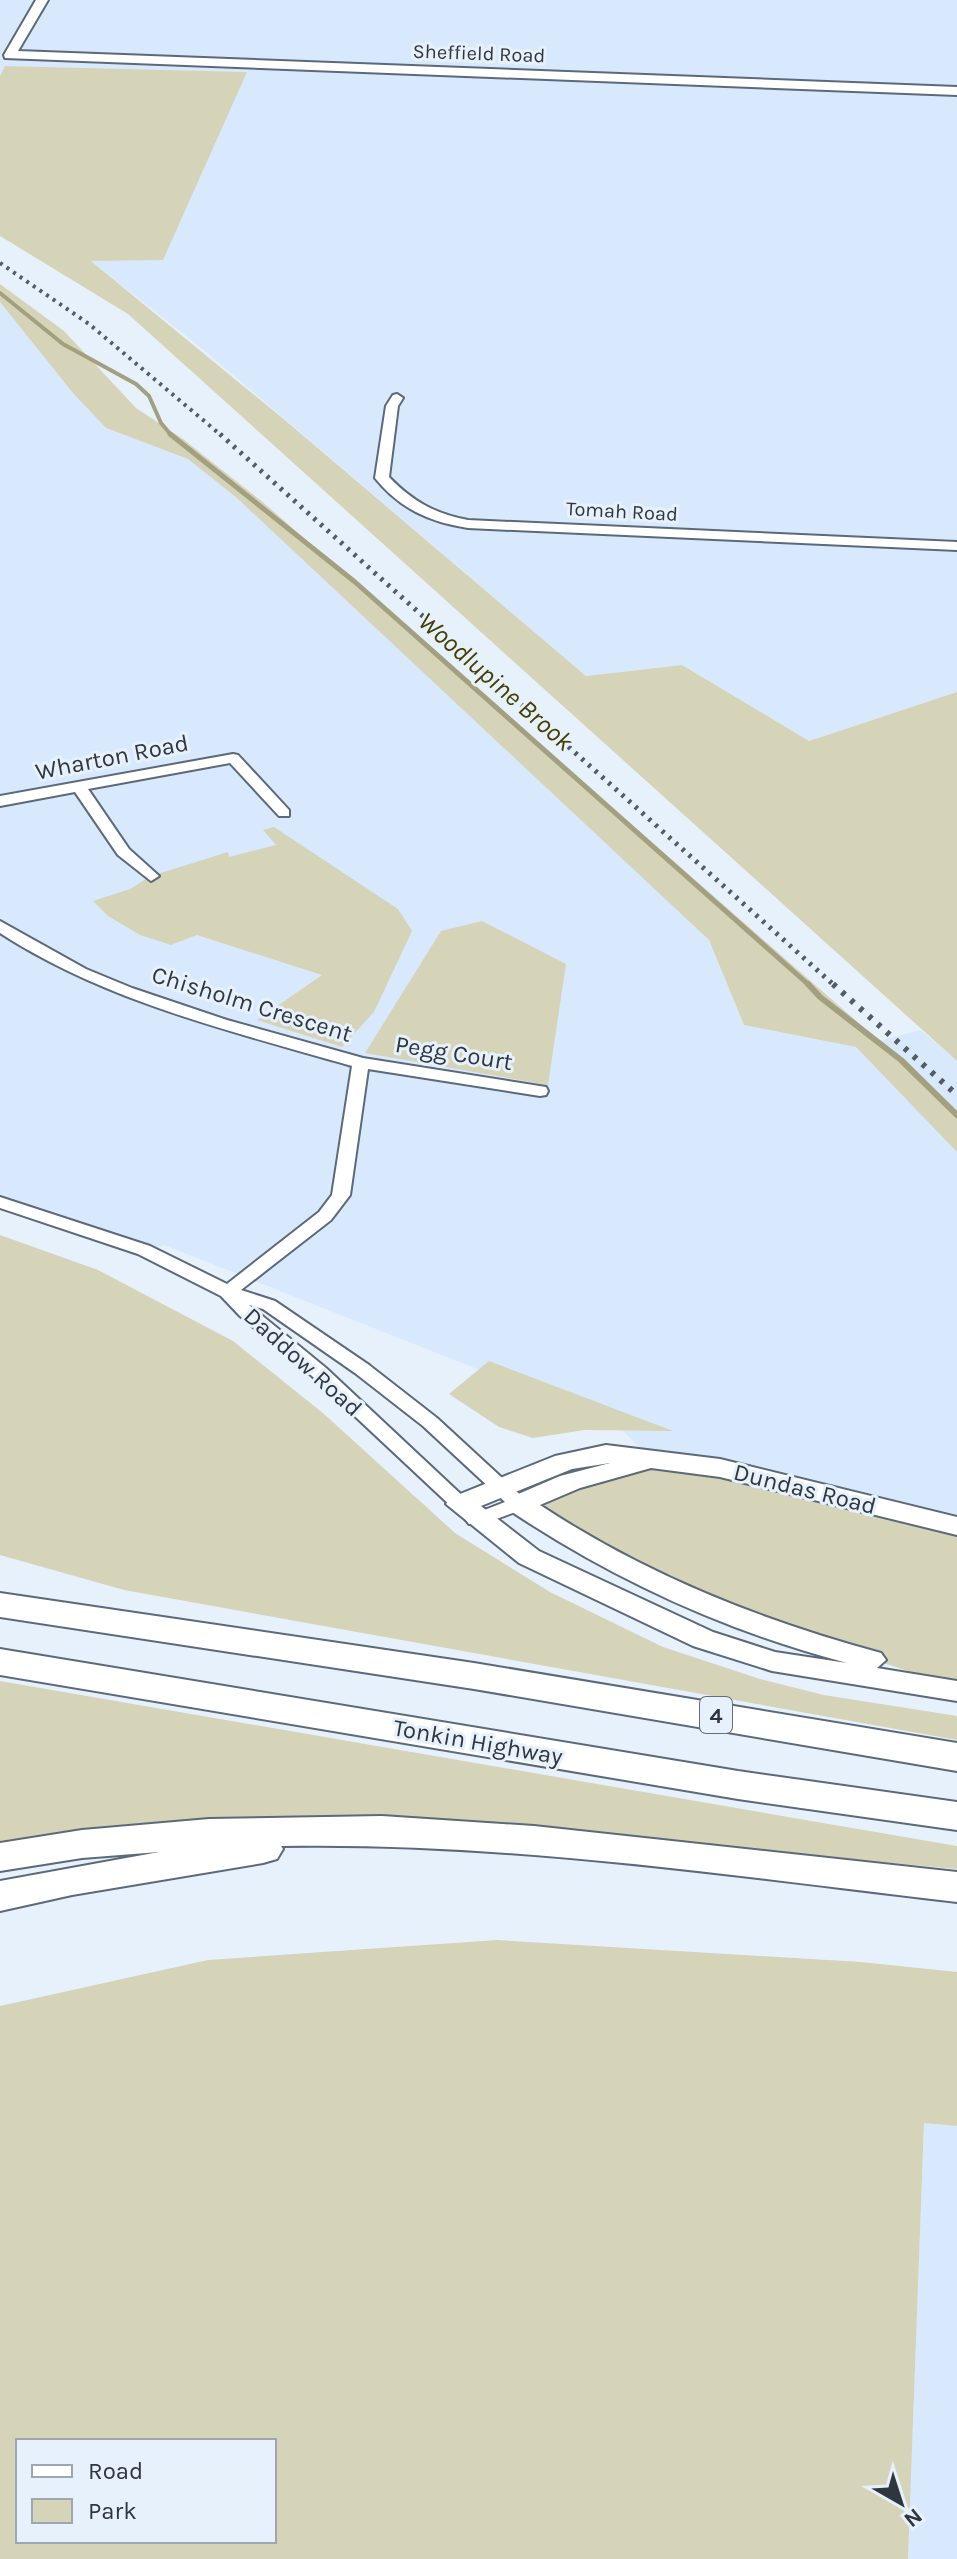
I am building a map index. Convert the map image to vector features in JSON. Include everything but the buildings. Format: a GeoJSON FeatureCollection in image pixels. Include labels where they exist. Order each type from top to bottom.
{"type":"FeatureCollection","features":[{"type":"Feature","properties":{"kind":"highway"},"geometry":{"type":"LineString","coordinates":[[0,1583],[474,1676]]}},
{"type":"Feature","properties":{"kind":"highway","name":"4"},"geometry":{"type":"LineString","coordinates":[[0,1605],[474,1676],[957,1757]]}},
{"type":"Feature","properties":{"kind":"highway","name":"Tonkin Highway"},"geometry":{"type":"LineString","coordinates":[[0,1662],[738,1785],[957,1816]]}},
{"type":"Feature","properties":{"kind":"highway"},"geometry":{"type":"LineString","coordinates":[[0,1896],[72,1880],[382,1830]]}},
{"type":"Feature","properties":{"kind":"highway"},"geometry":{"type":"LineString","coordinates":[[0,1857],[82,1844],[209,1833],[382,1830],[534,1840],[957,1887]]}},
{"type":"Feature","properties":{"kind":"main road","name":"Dundas Road"},"geometry":{"type":"LineString","coordinates":[[468,1512],[510,1496],[652,1461],[720,1468],[957,1526]]}},
{"type":"Feature","properties":{"kind":"main road","name":"Daddow Road"},"geometry":{"type":"LineString","coordinates":[[510,1496],[611,1562],[714,1612],[798,1642],[890,1665],[957,1689]]}},
{"type":"Feature","properties":{"kind":"main road","name":"Daddow Road"},"geometry":{"type":"LineString","coordinates":[[468,1512],[529,1557],[588,1588],[703,1639],[772,1661],[957,1689]]}},
{"type":"Feature","properties":{"kind":"street"},"geometry":{"type":"LineString","coordinates":[[5,55],[42,0]]}},
{"type":"Feature","properties":{"kind":"street","name":"Sheffield Road"},"geometry":{"type":"LineString","coordinates":[[5,55],[957,91]]}},
{"type":"Feature","properties":{"kind":"street","name":"Tomah Road"},"geometry":{"type":"LineString","coordinates":[[397,398],[392,406],[382,478],[417,510],[437,519],[468,524],[957,546]]}},
{"type":"Feature","properties":{"kind":"street","name":"Wharton Road"},"geometry":{"type":"LineString","coordinates":[[0,801],[233,758],[284,813]]}},
{"type":"Feature","properties":{"kind":"street"},"geometry":{"type":"LineString","coordinates":[[80,788],[123,852],[151,876]]}},
{"type":"Feature","properties":{"kind":"street","name":"Chisholm Crescent"},"geometry":{"type":"LineString","coordinates":[[0,926],[30,948],[154,1002],[361,1063],[341,1195],[325,1216],[228,1292]]}},
{"type":"Feature","properties":{"kind":"street","name":"Pegg Court"},"geometry":{"type":"LineString","coordinates":[[361,1063],[540,1091]]}},
{"type":"Feature","properties":{"kind":"street"},"geometry":{"type":"LineString","coordinates":[[0,1202],[144,1250],[228,1292]]}},
{"type":"Feature","properties":{"kind":"street","name":"Daddow Road"},"geometry":{"type":"LineString","coordinates":[[228,1292],[269,1305],[362,1369],[430,1422],[510,1496]]}},
{"type":"Feature","properties":{"kind":"street","name":"Daddow Road"},"geometry":{"type":"LineString","coordinates":[[228,1292],[246,1312],[319,1372],[468,1512]]}},
{"type":"Feature","properties":{"kind":"shaded area"},"geometry":{"type":"Polygon","coordinates":[[[0,0],[957,0],[957,692],[809,741],[682,665],[586,676],[205,351],[90,260],[246,72],[6,66],[0,76],[0,0]]]}},
{"type":"Feature","properties":{"kind":"shaded area"},"geometry":{"type":"Polygon","coordinates":[[[0,302],[106,428],[188,459],[345,582],[709,940],[744,1025],[856,1047],[921,1030],[957,1061],[957,1539],[661,1469],[616,1424],[164,1245],[138,1255],[0,1210],[0,302]]]}},
{"type":"Feature","properties":{"kind":"shaded area"},"geometry":{"type":"Polygon","coordinates":[[[924,2122],[957,2126],[957,2559],[908,2559],[924,2122]]]}},
{"type":"Feature","properties":{"kind":"green space"},"geometry":{"type":"Polygon","coordinates":[[[5,66],[247,72],[163,260],[91,261],[286,421],[586,676],[682,665],[809,741],[957,692],[957,1061],[128,314],[0,236],[0,76],[5,66]]]}},
{"type":"Feature","properties":{"kind":"green space"},"geometry":{"type":"Polygon","coordinates":[[[0,284],[64,331],[136,408],[183,439],[265,504],[901,1060],[957,1115],[957,1152],[856,1047],[744,1025],[709,940],[237,498],[188,459],[106,428],[73,393],[0,302],[0,284]]]}},
{"type":"Feature","properties":{"kind":"green space"},"geometry":{"type":"Polygon","coordinates":[[[274,827],[398,909],[412,931],[374,1012],[342,1047],[257,1020],[322,975],[197,935],[171,945],[140,935],[108,916],[93,901],[130,889],[151,876],[228,852],[229,857],[276,845],[263,830],[274,827]]]}},
{"type":"Feature","properties":{"kind":"green space"},"geometry":{"type":"Polygon","coordinates":[[[482,921],[566,964],[548,1085],[365,1053],[441,931],[482,921]]]}},
{"type":"Feature","properties":{"kind":"green space"},"geometry":{"type":"Polygon","coordinates":[[[0,1235],[98,1270],[233,1341],[324,1414],[455,1533],[550,1592],[663,1647],[760,1679],[824,1695],[957,1716],[957,1740],[124,1590],[0,1555],[0,1235]]]}},
{"type":"Feature","properties":{"kind":"green space"},"geometry":{"type":"Polygon","coordinates":[[[489,1361],[673,1431],[584,1430],[533,1438],[499,1427],[449,1394],[489,1361]]]}},
{"type":"Feature","properties":{"kind":"green space"},"geometry":{"type":"Polygon","coordinates":[[[652,1461],[957,1526],[957,1688],[890,1665],[798,1642],[519,1504],[652,1461]]]}},
{"type":"Feature","properties":{"kind":"green space"},"geometry":{"type":"Polygon","coordinates":[[[0,1681],[957,1846],[957,1869],[514,1828],[0,1845],[0,1681]]]}},
{"type":"Feature","properties":{"kind":"green space"},"geometry":{"type":"Polygon","coordinates":[[[497,1940],[861,1962],[957,1972],[957,2126],[924,2123],[908,2559],[0,2559],[0,2006],[208,1960],[497,1940]]]}},
{"type":"Feature","properties":{"kind":"waterway","name":"Woodlupine Brook"},"geometry":{"type":"LineString","coordinates":[[0,293],[63,344],[136,384],[149,396],[161,423],[171,435]]}},
{"type":"Feature","properties":{"kind":"waterway","name":"Woodlupine Brook"},"geometry":{"type":"LineString","coordinates":[[171,435],[355,582],[809,985]]}},
{"type":"Feature","properties":{"kind":"waterway","name":"Woodlupine Brook"},"geometry":{"type":"LineString","coordinates":[[809,985],[901,1060],[957,1115]]}},
{"type":"Feature","properties":{"kind":"railway"},"geometry":{"type":"LineString","coordinates":[[0,263],[89,324],[222,436]]}},
{"type":"Feature","properties":{"kind":"railway"},"geometry":{"type":"LineString","coordinates":[[220,434],[835,986]]}},
{"type":"Feature","properties":{"kind":"railway"},"geometry":{"type":"LineString","coordinates":[[833,984],[957,1095]]}}]}
